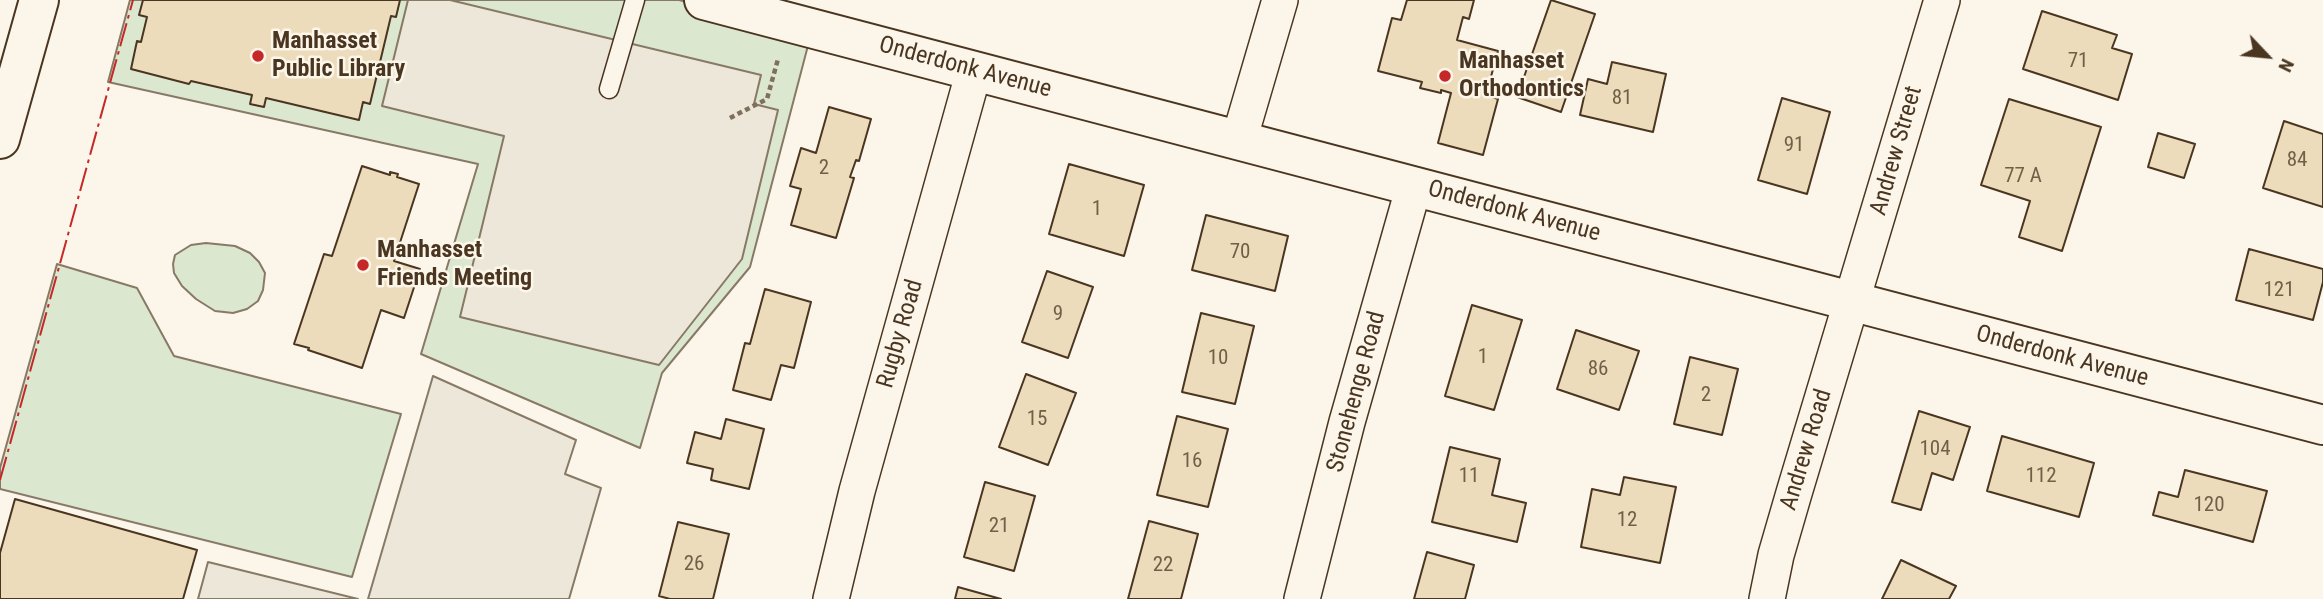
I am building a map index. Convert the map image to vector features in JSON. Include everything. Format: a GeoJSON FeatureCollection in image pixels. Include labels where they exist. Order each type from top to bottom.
{"type":"FeatureCollection","features":[{"type":"Feature","properties":{"kind":"street"},"geometry":{"type":"LineString","coordinates":[[0,139],[39,0]]}},
{"type":"Feature","properties":{"kind":"street","name":"Onderdonk Avenue"},"geometry":{"type":"LineString","coordinates":[[704,0],[2323,425]]}},
{"type":"Feature","properties":{"kind":"street"},"geometry":{"type":"LineString","coordinates":[[1239,140],[1280,0]]}},
{"type":"Feature","properties":{"kind":"street","name":"Andrew Street"},"geometry":{"type":"LineString","coordinates":[[1852,301],[1942,0]]}},
{"type":"Feature","properties":{"kind":"street","name":"Rugby Road"},"geometry":{"type":"LineString","coordinates":[[831,599],[857,491],[974,71]]}},
{"type":"Feature","properties":{"kind":"street","name":"Stonehenge Road"},"geometry":{"type":"LineString","coordinates":[[1302,599],[1414,186]]}},
{"type":"Feature","properties":{"kind":"street","name":"Andrew Road"},"geometry":{"type":"LineString","coordinates":[[1767,599],[1776,555],[1852,301]]}},
{"type":"Feature","properties":{"kind":"lane"},"geometry":{"type":"LineString","coordinates":[[609,89],[635,0]]}},
{"type":"Feature","properties":{"kind":"path"},"geometry":{"type":"LineString","coordinates":[[730,118],[767,99],[779,55]]}},
{"type":"Feature","properties":{"kind":"green space"},"geometry":{"type":"Polygon","coordinates":[[[130,0],[679,0],[811,34],[750,267],[662,373],[640,448],[421,354],[478,164],[108,82],[130,0]]]}},
{"type":"Feature","properties":{"kind":"green space"},"geometry":{"type":"Polygon","coordinates":[[[206,243],[235,246],[250,253],[259,262],[265,273],[263,290],[258,301],[247,309],[233,313],[215,311],[182,286],[174,273],[175,255],[191,245],[206,243]]]}},
{"type":"Feature","properties":{"kind":"green space"},"geometry":{"type":"Polygon","coordinates":[[[57,264],[137,288],[174,356],[401,414],[352,577],[0,489],[0,468],[57,264]]]}},
{"type":"Feature","properties":{"kind":"shaded area"},"geometry":{"type":"Polygon","coordinates":[[[408,0],[450,0],[761,75],[754,104],[778,110],[742,259],[659,365],[460,317],[504,136],[382,106],[408,0]]]}},
{"type":"Feature","properties":{"kind":"shaded area"},"geometry":{"type":"Polygon","coordinates":[[[433,376],[576,440],[565,474],[601,488],[569,599],[368,599],[433,376]]]}},
{"type":"Feature","properties":{"kind":"shaded area"},"geometry":{"type":"Polygon","coordinates":[[[208,562],[358,599],[198,599],[208,562]]]}},
{"type":"Feature","properties":{"kind":"building","name":"Manhasset Public Library"},"geometry":{"type":"Polygon","coordinates":[[[143,0],[400,0],[396,17],[391,16],[370,104],[363,102],[359,120],[266,98],[264,107],[250,104],[252,95],[191,81],[189,84],[131,69],[137,41],[141,42],[147,17],[139,15],[143,0]]]}},
{"type":"Feature","properties":{"kind":"building","name":"Manhasset Orthodontics"},"geometry":{"type":"Polygon","coordinates":[[[1407,0],[1474,0],[1469,19],[1463,17],[1457,40],[1498,51],[1486,95],[1498,99],[1483,155],[1438,143],[1451,93],[1420,88],[1422,82],[1378,71],[1392,18],[1401,20],[1407,0]]]}},
{"type":"Feature","properties":{"kind":"building"},"geometry":{"type":"Polygon","coordinates":[[[1551,0],[1595,14],[1561,112],[1517,97],[1551,0]]]}},
{"type":"Feature","properties":{"kind":"building"},"geometry":{"type":"Polygon","coordinates":[[[2042,11],[2117,35],[2112,48],[2132,54],[2118,100],[2023,69],[2042,11]]]}},
{"type":"Feature","properties":{"kind":"building"},"geometry":{"type":"Polygon","coordinates":[[[1612,62],[1666,74],[1653,132],[1580,115],[1588,79],[1607,84],[1612,62]]]}},
{"type":"Feature","properties":{"kind":"building"},"geometry":{"type":"Polygon","coordinates":[[[1782,98],[1830,112],[1807,194],[1758,180],[1782,98]]]}},
{"type":"Feature","properties":{"kind":"building"},"geometry":{"type":"Polygon","coordinates":[[[2009,99],[2101,127],[2062,251],[2019,237],[2030,201],[1981,185],[2009,99]]]}},
{"type":"Feature","properties":{"kind":"building"},"geometry":{"type":"Polygon","coordinates":[[[829,107],[871,119],[859,161],[856,160],[850,177],[854,178],[836,238],[791,225],[801,189],[790,186],[801,148],[816,153],[829,107]]]}},
{"type":"Feature","properties":{"kind":"building"},"geometry":{"type":"Polygon","coordinates":[[[2284,121],[2323,134],[2323,207],[2263,188],[2284,121]]]}},
{"type":"Feature","properties":{"kind":"building"},"geometry":{"type":"Polygon","coordinates":[[[2158,133],[2195,144],[2184,178],[2148,167],[2158,133]]]}},
{"type":"Feature","properties":{"kind":"building"},"geometry":{"type":"Polygon","coordinates":[[[1069,164],[1144,185],[1124,256],[1049,234],[1069,164]]]}},
{"type":"Feature","properties":{"kind":"building","name":"Manhasset Friends Meeting"},"geometry":{"type":"Polygon","coordinates":[[[362,166],[390,175],[390,172],[398,174],[397,177],[419,184],[394,261],[420,269],[404,318],[381,310],[362,368],[294,344],[324,254],[332,256],[362,166]]]}},
{"type":"Feature","properties":{"kind":"building"},"geometry":{"type":"Polygon","coordinates":[[[1206,215],[1288,236],[1275,291],[1192,270],[1206,215]]]}},
{"type":"Feature","properties":{"kind":"building"},"geometry":{"type":"Polygon","coordinates":[[[2249,249],[2323,269],[2323,282],[2313,320],[2236,300],[2249,249]]]}},
{"type":"Feature","properties":{"kind":"building"},"geometry":{"type":"Polygon","coordinates":[[[1047,271],[1093,287],[1068,358],[1022,342],[1047,271]]]}},
{"type":"Feature","properties":{"kind":"building"},"geometry":{"type":"Polygon","coordinates":[[[765,289],[811,302],[794,368],[781,365],[771,400],[733,390],[745,343],[750,344],[765,289]]]}},
{"type":"Feature","properties":{"kind":"building"},"geometry":{"type":"Polygon","coordinates":[[[1472,305],[1522,320],[1494,410],[1445,396],[1472,305]]]}},
{"type":"Feature","properties":{"kind":"building"},"geometry":{"type":"Polygon","coordinates":[[[1201,313],[1254,326],[1235,404],[1182,392],[1201,313]]]}},
{"type":"Feature","properties":{"kind":"building"},"geometry":{"type":"Polygon","coordinates":[[[1576,330],[1639,351],[1619,410],[1557,389],[1576,330]]]}},
{"type":"Feature","properties":{"kind":"building"},"geometry":{"type":"Polygon","coordinates":[[[1690,357],[1738,369],[1722,435],[1674,424],[1690,357]]]}},
{"type":"Feature","properties":{"kind":"building"},"geometry":{"type":"Polygon","coordinates":[[[1026,374],[1076,393],[1048,465],[999,447],[1026,374]]]}},
{"type":"Feature","properties":{"kind":"building"},"geometry":{"type":"Polygon","coordinates":[[[1919,411],[1970,427],[1953,480],[1932,473],[1921,510],[1892,502],[1919,411]]]}},
{"type":"Feature","properties":{"kind":"building"},"geometry":{"type":"Polygon","coordinates":[[[1177,416],[1228,429],[1208,507],[1157,495],[1177,416]]]}},
{"type":"Feature","properties":{"kind":"building"},"geometry":{"type":"Polygon","coordinates":[[[726,419],[764,429],[749,489],[711,480],[713,469],[687,463],[695,432],[721,439],[726,419]]]}},
{"type":"Feature","properties":{"kind":"building"},"geometry":{"type":"Polygon","coordinates":[[[2002,436],[2094,463],[2079,517],[1987,491],[2002,436]]]}},
{"type":"Feature","properties":{"kind":"building"},"geometry":{"type":"Polygon","coordinates":[[[1450,447],[1500,459],[1492,495],[1526,503],[1517,542],[1432,522],[1450,447]]]}},
{"type":"Feature","properties":{"kind":"building"},"geometry":{"type":"Polygon","coordinates":[[[2185,470],[2267,491],[2253,542],[2153,515],[2159,492],[2178,497],[2185,470]]]}},
{"type":"Feature","properties":{"kind":"building"},"geometry":{"type":"Polygon","coordinates":[[[1624,477],[1676,487],[1660,563],[1581,547],[1592,489],[1620,495],[1624,477]]]}},
{"type":"Feature","properties":{"kind":"building"},"geometry":{"type":"Polygon","coordinates":[[[985,482],[1035,496],[1014,571],[964,557],[985,482]]]}},
{"type":"Feature","properties":{"kind":"building"},"geometry":{"type":"Polygon","coordinates":[[[15,499],[197,550],[183,599],[0,599],[0,553],[15,499]]]}},
{"type":"Feature","properties":{"kind":"building"},"geometry":{"type":"Polygon","coordinates":[[[1149,521],[1198,534],[1181,599],[1128,599],[1149,521]]]}},
{"type":"Feature","properties":{"kind":"building"},"geometry":{"type":"Polygon","coordinates":[[[678,522],[729,534],[713,599],[670,599],[659,596],[678,522]]]}},
{"type":"Feature","properties":{"kind":"building"},"geometry":{"type":"Polygon","coordinates":[[[1427,552],[1474,565],[1465,599],[1414,599],[1427,552]]]}},
{"type":"Feature","properties":{"kind":"building"},"geometry":{"type":"Polygon","coordinates":[[[1901,560],[1956,586],[1949,599],[1882,599],[1901,560]]]}},
{"type":"Feature","properties":{"kind":"building"},"geometry":{"type":"Polygon","coordinates":[[[958,587],[1001,599],[955,599],[958,587]]]}},
{"type":"Feature","properties":{"kind":"power"},"geometry":{"type":"LineString","coordinates":[[0,480],[133,0]]}},
{"type":"Feature","properties":{"kind":"place","name":"Manhasset Public Library"},"geometry":{"type":"Point","coordinates":[258,56]}},
{"type":"Feature","properties":{"kind":"place","name":"Manhasset Orthodontics"},"geometry":{"type":"Point","coordinates":[1445,76]}},
{"type":"Feature","properties":{"kind":"place","name":"Manhasset Friends Meeting"},"geometry":{"type":"Point","coordinates":[363,265]}}]}
